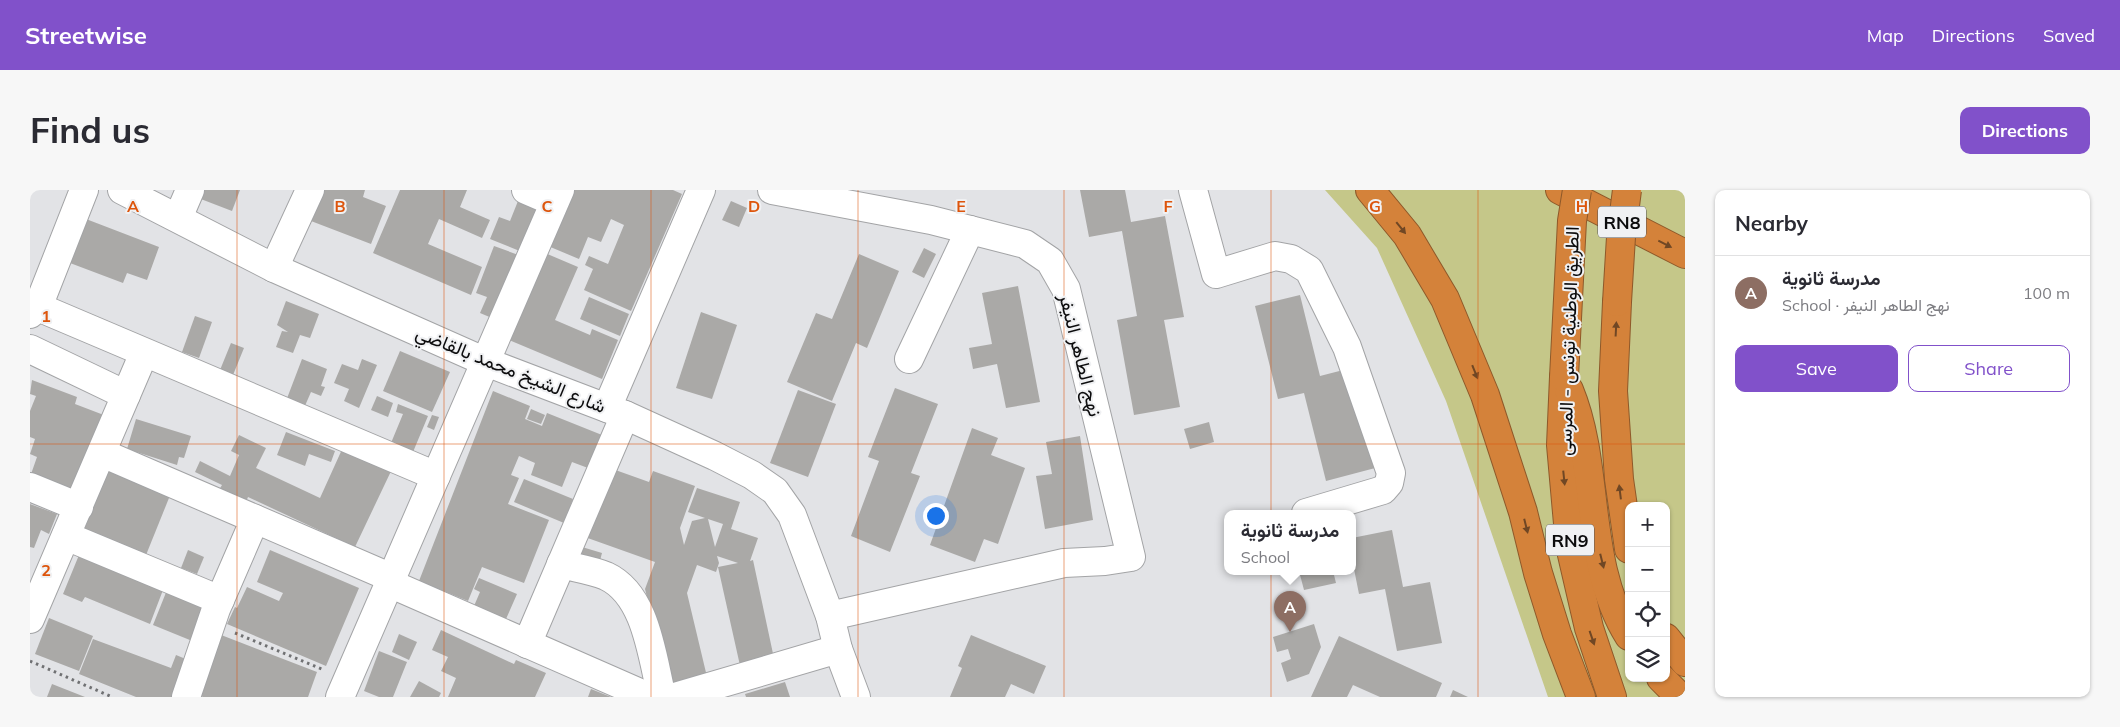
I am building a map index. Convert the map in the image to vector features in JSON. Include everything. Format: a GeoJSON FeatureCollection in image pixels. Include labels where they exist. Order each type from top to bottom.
{"type":"FeatureCollection","features":[{"type":"Feature","properties":{"kind":"highway"},"geometry":{"type":"LineString","coordinates":[[1370,190],[1407,235],[1445,299],[1485,395],[1523,512],[1538,573],[1557,634],[1582,697]]}},
{"type":"Feature","properties":{"kind":"highway","name":"RN8"},"geometry":{"type":"LineString","coordinates":[[1560,190],[1685,254]]}},
{"type":"Feature","properties":{"kind":"highway","name":"الطريق الوطنية تونس - المرسى"},"geometry":{"type":"LineString","coordinates":[[1576,190],[1572,221],[1561,445],[1570,546],[1588,628],[1612,697]]}},
{"type":"Feature","properties":{"kind":"highway"},"geometry":{"type":"LineString","coordinates":[[1627,190],[1621,237],[1613,391],[1619,479],[1629,547]]}},
{"type":"Feature","properties":{"kind":"highway","name":"RN9"},"geometry":{"type":"LineString","coordinates":[[1564,378],[1578,412],[1584,442],[1597,541],[1609,591],[1625,627]]}},
{"type":"Feature","properties":{"kind":"highway"},"geometry":{"type":"LineString","coordinates":[[1670,643],[1685,662]]}},
{"type":"Feature","properties":{"kind":"highway"},"geometry":{"type":"LineString","coordinates":[[1664,682],[1680,697]]}},
{"type":"Feature","properties":{"kind":"street"},"geometry":{"type":"LineString","coordinates":[[84,190],[34,311],[144,353],[436,476]]}},
{"type":"Feature","properties":{"kind":"street","name":"شارع الشيخ محمد بالقاضي"},"geometry":{"type":"LineString","coordinates":[[122,190],[274,268],[486,362],[616,412],[715,456],[752,476],[775,492],[792,515],[830,616],[838,648],[856,697]]}},
{"type":"Feature","properties":{"kind":"street"},"geometry":{"type":"LineString","coordinates":[[178,218],[190,190]]}},
{"type":"Feature","properties":{"kind":"street"},"geometry":{"type":"LineString","coordinates":[[274,268],[310,190]]}},
{"type":"Feature","properties":{"kind":"street"},"geometry":{"type":"LineString","coordinates":[[345,692],[390,581],[557,196],[526,190]]}},
{"type":"Feature","properties":{"kind":"street"},"geometry":{"type":"LineString","coordinates":[[527,644],[561,564],[616,412],[702,190]]}},
{"type":"Feature","properties":{"kind":"street","name":"نهج الطاهر النيفر"},"geometry":{"type":"LineString","coordinates":[[772,190],[868,199],[970,230],[1024,244],[1050,261],[1066,289],[1131,557],[1105,561],[1064,563],[830,616]]}},
{"type":"Feature","properties":{"kind":"street"},"geometry":{"type":"LineString","coordinates":[[1193,190],[1216,274],[1275,256],[1291,259],[1309,270],[1347,347],[1391,472],[1389,483],[1383,490],[1316,510]]}},
{"type":"Feature","properties":{"kind":"street"},"geometry":{"type":"LineString","coordinates":[[909,359],[970,230]]}},
{"type":"Feature","properties":{"kind":"street"},"geometry":{"type":"LineString","coordinates":[[30,349],[126,395]]}},
{"type":"Feature","properties":{"kind":"street"},"geometry":{"type":"LineString","coordinates":[[30,619],[144,353]]}},
{"type":"Feature","properties":{"kind":"street"},"geometry":{"type":"LineString","coordinates":[[102,453],[255,519],[527,644],[649,697]]}},
{"type":"Feature","properties":{"kind":"street"},"geometry":{"type":"LineString","coordinates":[[30,487],[79,507]]}},
{"type":"Feature","properties":{"kind":"street"},"geometry":{"type":"LineString","coordinates":[[186,697],[215,612],[255,519]]}},
{"type":"Feature","properties":{"kind":"street"},"geometry":{"type":"LineString","coordinates":[[66,536],[215,612]]}},
{"type":"Feature","properties":{"kind":"street"},"geometry":{"type":"LineString","coordinates":[[561,564],[606,576],[625,589],[636,605],[643,621],[662,697]]}},
{"type":"Feature","properties":{"kind":"street"},"geometry":{"type":"LineString","coordinates":[[675,697],[838,648]]}},
{"type":"Feature","properties":{"kind":"path"},"geometry":{"type":"LineString","coordinates":[[215,612],[345,692]]}},
{"type":"Feature","properties":{"kind":"path"},"geometry":{"type":"LineString","coordinates":[[30,661],[112,697]]}},
{"type":"Feature","properties":{"kind":"green space"},"geometry":{"type":"Polygon","coordinates":[[[1325,190],[1685,190],[1685,697],[1548,697],[1446,401],[1377,248],[1325,190]]]}},
{"type":"Feature","properties":{"kind":"building"},"geometry":{"type":"Polygon","coordinates":[[[195,190],[240,190],[232,211],[193,196],[195,190]]]}},
{"type":"Feature","properties":{"kind":"building"},"geometry":{"type":"Polygon","coordinates":[[[323,190],[365,190],[363,197],[386,206],[371,244],[311,221],[323,190]]]}},
{"type":"Feature","properties":{"kind":"building"},"geometry":{"type":"Polygon","coordinates":[[[400,190],[467,190],[460,207],[490,220],[482,238],[439,219],[428,244],[482,267],[471,295],[373,253],[400,190]]]}},
{"type":"Feature","properties":{"kind":"building"},"geometry":{"type":"Polygon","coordinates":[[[572,190],[673,190],[682,194],[631,311],[584,290],[593,269],[585,265],[589,256],[608,264],[624,225],[611,219],[601,242],[588,237],[579,259],[548,246],[572,190]]]}},
{"type":"Feature","properties":{"kind":"building"},"geometry":{"type":"Polygon","coordinates":[[[1080,190],[1125,190],[1131,222],[1165,216],[1184,317],[1164,320],[1180,407],[1134,415],[1117,320],[1137,316],[1122,231],[1089,237],[1080,190]]]}},
{"type":"Feature","properties":{"kind":"building"},"geometry":{"type":"Polygon","coordinates":[[[520,196],[546,206],[527,254],[490,239],[499,217],[510,221],[520,196]]]}},
{"type":"Feature","properties":{"kind":"building"},"geometry":{"type":"Polygon","coordinates":[[[731,201],[747,208],[739,227],[722,220],[731,201]]]}},
{"type":"Feature","properties":{"kind":"building"},"geometry":{"type":"Polygon","coordinates":[[[86,219],[159,247],[147,280],[127,273],[123,283],[70,263],[86,219]]]}},
{"type":"Feature","properties":{"kind":"building"},"geometry":{"type":"Polygon","coordinates":[[[494,246],[524,257],[499,321],[480,313],[487,297],[476,293],[494,246]]]}},
{"type":"Feature","properties":{"kind":"building"},"geometry":{"type":"Polygon","coordinates":[[[924,248],[936,254],[924,278],[912,272],[924,248]]]}},
{"type":"Feature","properties":{"kind":"building"},"geometry":{"type":"Polygon","coordinates":[[[545,253],[578,267],[555,320],[590,335],[592,329],[618,340],[602,379],[509,340],[545,253]]]}},
{"type":"Feature","properties":{"kind":"building"},"geometry":{"type":"Polygon","coordinates":[[[859,254],[899,271],[867,348],[856,343],[832,401],[787,382],[816,313],[832,319],[859,254]]]}},
{"type":"Feature","properties":{"kind":"building"},"geometry":{"type":"Polygon","coordinates":[[[1018,286],[1040,402],[1006,408],[997,364],[973,369],[969,348],[992,344],[982,293],[1018,286]]]}},
{"type":"Feature","properties":{"kind":"building"},"geometry":{"type":"Polygon","coordinates":[[[1300,295],[1320,376],[1355,367],[1379,467],[1326,481],[1304,393],[1278,399],[1255,306],[1300,295]]]}},
{"type":"Feature","properties":{"kind":"building"},"geometry":{"type":"Polygon","coordinates":[[[589,297],[629,314],[620,336],[580,319],[589,297]]]}},
{"type":"Feature","properties":{"kind":"building"},"geometry":{"type":"Polygon","coordinates":[[[286,301],[319,314],[310,338],[300,335],[293,353],[276,347],[282,331],[288,332],[277,325],[286,301]]]}},
{"type":"Feature","properties":{"kind":"building"},"geometry":{"type":"Polygon","coordinates":[[[701,312],[737,325],[712,399],[676,388],[701,312]]]}},
{"type":"Feature","properties":{"kind":"building"},"geometry":{"type":"Polygon","coordinates":[[[195,316],[212,322],[199,358],[182,352],[195,316]]]}},
{"type":"Feature","properties":{"kind":"building"},"geometry":{"type":"Polygon","coordinates":[[[231,343],[244,348],[233,375],[220,370],[231,343]]]}},
{"type":"Feature","properties":{"kind":"building"},"geometry":{"type":"Polygon","coordinates":[[[400,351],[450,372],[432,412],[383,391],[400,351]]]}},
{"type":"Feature","properties":{"kind":"building"},"geometry":{"type":"Polygon","coordinates":[[[302,359],[327,369],[321,386],[325,387],[321,396],[311,392],[304,408],[286,401],[302,359]]]}},
{"type":"Feature","properties":{"kind":"building"},"geometry":{"type":"Polygon","coordinates":[[[362,359],[377,365],[359,408],[344,401],[349,389],[334,383],[342,364],[358,370],[362,359]]]}},
{"type":"Feature","properties":{"kind":"building"},"geometry":{"type":"Polygon","coordinates":[[[32,380],[77,397],[75,404],[109,417],[78,497],[30,477],[37,457],[30,454],[35,439],[30,437],[30,411],[36,396],[30,394],[32,380]]]}},
{"type":"Feature","properties":{"kind":"building"},"geometry":{"type":"Polygon","coordinates":[[[895,388],[938,404],[911,473],[920,476],[890,552],[851,536],[879,461],[868,457],[895,388]]]}},
{"type":"Feature","properties":{"kind":"building"},"geometry":{"type":"Polygon","coordinates":[[[798,390],[836,404],[808,477],[770,463],[798,390]]]}},
{"type":"Feature","properties":{"kind":"building"},"geometry":{"type":"Polygon","coordinates":[[[493,391],[530,406],[525,419],[542,426],[547,413],[602,435],[588,468],[572,462],[562,487],[531,475],[535,463],[519,456],[511,475],[519,478],[508,504],[549,520],[524,583],[482,567],[468,601],[419,581],[493,391]]]}},
{"type":"Feature","properties":{"kind":"building"},"geometry":{"type":"Polygon","coordinates":[[[377,396],[393,403],[388,417],[371,410],[377,396]]]}},
{"type":"Feature","properties":{"kind":"building"},"geometry":{"type":"Polygon","coordinates":[[[398,404],[428,416],[413,452],[391,443],[403,414],[396,412],[398,404]]]}},
{"type":"Feature","properties":{"kind":"building"},"geometry":{"type":"Polygon","coordinates":[[[531,409],[545,415],[541,424],[527,419],[531,409]]]}},
{"type":"Feature","properties":{"kind":"building"},"geometry":{"type":"Polygon","coordinates":[[[432,415],[439,417],[434,430],[427,427],[432,415]]]}},
{"type":"Feature","properties":{"kind":"building"},"geometry":{"type":"Polygon","coordinates":[[[136,419],[191,436],[184,458],[179,457],[177,465],[127,449],[136,419]]]}},
{"type":"Feature","properties":{"kind":"building"},"geometry":{"type":"Polygon","coordinates":[[[1209,422],[1214,442],[1190,449],[1184,429],[1209,422]]]}},
{"type":"Feature","properties":{"kind":"building"},"geometry":{"type":"Polygon","coordinates":[[[972,428],[998,438],[991,455],[1025,468],[998,544],[984,539],[975,562],[930,545],[972,428]]]}},
{"type":"Feature","properties":{"kind":"building"},"geometry":{"type":"Polygon","coordinates":[[[286,432],[335,451],[331,462],[309,454],[305,466],[277,455],[286,432]]]}},
{"type":"Feature","properties":{"kind":"building"},"geometry":{"type":"Polygon","coordinates":[[[239,435],[266,448],[256,468],[320,498],[344,445],[393,467],[355,547],[248,497],[246,502],[219,490],[222,485],[195,472],[200,461],[230,476],[239,455],[231,451],[239,435]]]}},
{"type":"Feature","properties":{"kind":"building"},"geometry":{"type":"Polygon","coordinates":[[[1080,436],[1093,520],[1045,529],[1036,476],[1052,474],[1046,442],[1080,436]]]}},
{"type":"Feature","properties":{"kind":"building"},"geometry":{"type":"Polygon","coordinates":[[[607,467],[649,482],[653,471],[695,486],[680,528],[684,545],[692,521],[705,518],[688,512],[697,488],[740,502],[731,529],[758,538],[750,561],[753,560],[775,663],[741,670],[718,567],[738,563],[717,556],[719,563],[716,572],[697,565],[687,593],[708,681],[671,695],[645,589],[655,562],[582,536],[607,467]],[[708,519],[715,547],[723,524],[708,519]]]}},
{"type":"Feature","properties":{"kind":"building"},"geometry":{"type":"Polygon","coordinates":[[[109,468],[171,493],[144,560],[82,535],[109,468]]]}},
{"type":"Feature","properties":{"kind":"building"},"geometry":{"type":"Polygon","coordinates":[[[524,479],[573,499],[564,523],[514,502],[524,479]]]}},
{"type":"Feature","properties":{"kind":"building"},"geometry":{"type":"Polygon","coordinates":[[[30,504],[57,514],[49,534],[41,530],[34,548],[30,547],[30,504]]]}},
{"type":"Feature","properties":{"kind":"building"},"geometry":{"type":"Polygon","coordinates":[[[1392,530],[1403,587],[1430,582],[1442,643],[1397,651],[1385,589],[1359,594],[1355,575],[1356,537],[1392,530]]]}},
{"type":"Feature","properties":{"kind":"building"},"geometry":{"type":"Polygon","coordinates":[[[582,547],[602,553],[598,568],[577,561],[582,547]]]}},
{"type":"Feature","properties":{"kind":"building"},"geometry":{"type":"Polygon","coordinates":[[[188,550],[204,557],[197,574],[181,568],[188,550]]]}},
{"type":"Feature","properties":{"kind":"building"},"geometry":{"type":"Polygon","coordinates":[[[270,550],[359,588],[326,666],[227,624],[247,587],[279,601],[283,593],[257,582],[270,550]]]}},
{"type":"Feature","properties":{"kind":"building"},"geometry":{"type":"Polygon","coordinates":[[[79,555],[163,590],[150,624],[85,597],[82,602],[63,594],[79,555]]]}},
{"type":"Feature","properties":{"kind":"building"},"geometry":{"type":"Polygon","coordinates":[[[1300,575],[1334,575],[1336,583],[1304,590],[1300,575]]]}},
{"type":"Feature","properties":{"kind":"building"},"geometry":{"type":"Polygon","coordinates":[[[479,578],[517,594],[506,619],[474,606],[480,592],[474,589],[479,578]]]}},
{"type":"Feature","properties":{"kind":"building"},"geometry":{"type":"Polygon","coordinates":[[[167,590],[221,611],[207,647],[153,625],[167,590]]]}},
{"type":"Feature","properties":{"kind":"building"},"geometry":{"type":"Polygon","coordinates":[[[49,618],[93,636],[79,671],[35,654],[49,618]]]}},
{"type":"Feature","properties":{"kind":"building"},"geometry":{"type":"Polygon","coordinates":[[[1314,624],[1321,647],[1309,674],[1287,682],[1281,663],[1291,659],[1288,649],[1277,652],[1273,637],[1314,624]]]}},
{"type":"Feature","properties":{"kind":"building"},"geometry":{"type":"Polygon","coordinates":[[[441,630],[514,664],[516,660],[546,673],[535,697],[448,697],[456,678],[441,671],[448,657],[432,650],[441,630]]]}},
{"type":"Feature","properties":{"kind":"building"},"geometry":{"type":"Polygon","coordinates":[[[216,633],[317,672],[308,697],[203,697],[193,693],[216,633]]]}},
{"type":"Feature","properties":{"kind":"building"},"geometry":{"type":"Polygon","coordinates":[[[399,634],[417,642],[409,660],[392,652],[399,634]]]}},
{"type":"Feature","properties":{"kind":"building"},"geometry":{"type":"Polygon","coordinates":[[[971,635],[1046,666],[1034,694],[1011,684],[1005,697],[950,697],[962,668],[958,666],[971,635]]]}},
{"type":"Feature","properties":{"kind":"building"},"geometry":{"type":"Polygon","coordinates":[[[1339,636],[1442,683],[1436,697],[1380,697],[1353,685],[1347,697],[1311,697],[1339,636]]]}},
{"type":"Feature","properties":{"kind":"building"},"geometry":{"type":"Polygon","coordinates":[[[93,639],[171,668],[176,655],[193,662],[179,697],[136,697],[79,674],[93,639]]]}},
{"type":"Feature","properties":{"kind":"building"},"geometry":{"type":"Polygon","coordinates":[[[379,651],[407,662],[393,697],[379,697],[364,691],[379,651]]]}},
{"type":"Feature","properties":{"kind":"building"},"geometry":{"type":"Polygon","coordinates":[[[419,681],[441,693],[439,697],[410,697],[419,681]]]}},
{"type":"Feature","properties":{"kind":"building"},"geometry":{"type":"Polygon","coordinates":[[[785,682],[790,697],[746,697],[745,694],[785,682]]]}},
{"type":"Feature","properties":{"kind":"building"},"geometry":{"type":"Polygon","coordinates":[[[52,684],[85,697],[47,697],[52,684]]]}},
{"type":"Feature","properties":{"kind":"building"},"geometry":{"type":"Polygon","coordinates":[[[591,689],[611,697],[588,697],[591,689]]]}},
{"type":"Feature","properties":{"kind":"building"},"geometry":{"type":"Polygon","coordinates":[[[1453,690],[1468,697],[1450,697],[1453,690]]]}},
{"type":"Feature","properties":{"kind":"place","name":"مدرسة ثانوية"},"geometry":{"type":"Point","coordinates":[1290,632]}}]}
